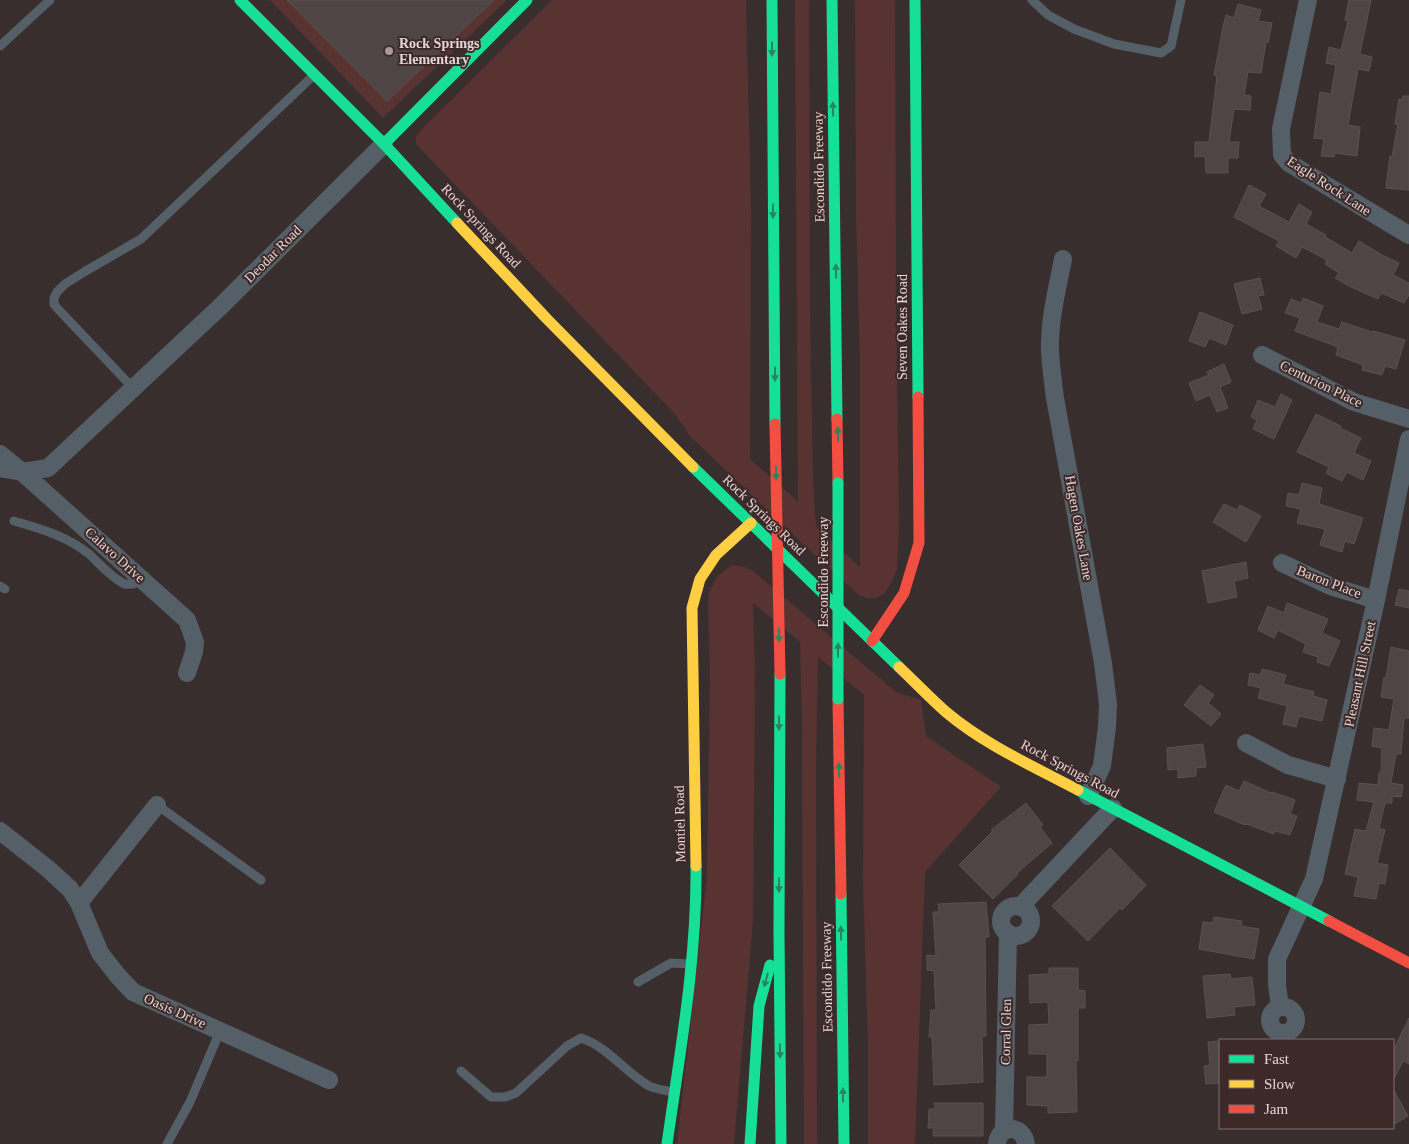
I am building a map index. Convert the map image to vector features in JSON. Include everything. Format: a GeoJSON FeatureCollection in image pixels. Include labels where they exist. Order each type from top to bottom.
{"type":"FeatureCollection","features":[{"type":"Feature","properties":{"kind":"main road","name":"Rock Springs Road"},"geometry":{"type":"LineString","coordinates":[[240,0],[384,144],[547,318],[699,473],[946,712],[978,735],[1013,756],[1409,963]]}},
{"type":"Feature","properties":{"kind":"main road","name":"Deodar Road"},"geometry":{"type":"LineString","coordinates":[[384,144],[527,0]]}},
{"type":"Feature","properties":{"kind":"main road"},"geometry":{"type":"LineString","coordinates":[[772,0],[775,424],[780,674],[779,933],[781,1144]]}},
{"type":"Feature","properties":{"kind":"main road","name":"Escondido Freeway"},"geometry":{"type":"LineString","coordinates":[[832,0],[844,1144]]}},
{"type":"Feature","properties":{"kind":"main road","name":"Seven Oakes Road"},"geometry":{"type":"LineString","coordinates":[[872,641],[904,593],[919,543],[915,0]]}},
{"type":"Feature","properties":{"kind":"main road","name":"Montiel Road"},"geometry":{"type":"LineString","coordinates":[[667,1144],[692,964],[696,886],[692,608],[700,579],[716,556],[750,523]]}},
{"type":"Feature","properties":{"kind":"main road"},"geometry":{"type":"LineString","coordinates":[[750,1144],[759,1006],[779,933]]}},
{"type":"Feature","properties":{"kind":"street","name":"Eagle Rock Lane"},"geometry":{"type":"LineString","coordinates":[[1308,0],[1281,129],[1282,155],[1289,163],[1409,236]]}},
{"type":"Feature","properties":{"kind":"street","name":"Deodar Road"},"geometry":{"type":"LineString","coordinates":[[0,468],[22,472],[48,468],[220,307],[384,144]]}},
{"type":"Feature","properties":{"kind":"street","name":"Hagen Oakes Lane"},"geometry":{"type":"LineString","coordinates":[[1064,259],[1054,301],[1050,351],[1051,370],[1104,662],[1108,704],[1102,766],[1088,796]]}},
{"type":"Feature","properties":{"kind":"street","name":"Centurion Place"},"geometry":{"type":"LineString","coordinates":[[1262,355],[1354,402],[1409,419]]}},
{"type":"Feature","properties":{"kind":"street","name":"Pleasant Hill Street"},"geometry":{"type":"LineString","coordinates":[[1280,1007],[1277,984],[1277,959],[1314,879],[1376,600],[1409,439]]}},
{"type":"Feature","properties":{"kind":"street","name":"Calavo Drive"},"geometry":{"type":"LineString","coordinates":[[0,454],[187,620],[195,642],[194,652],[187,673]]}},
{"type":"Feature","properties":{"kind":"street","name":"Baron Place"},"geometry":{"type":"LineString","coordinates":[[1282,564],[1330,586],[1376,600]]}},
{"type":"Feature","properties":{"kind":"street"},"geometry":{"type":"LineString","coordinates":[[1246,743],[1288,765],[1337,779]]}},
{"type":"Feature","properties":{"kind":"street"},"geometry":{"type":"LineString","coordinates":[[79,902],[157,805]]}},
{"type":"Feature","properties":{"kind":"street","name":"Corral Glen"},"geometry":{"type":"LineString","coordinates":[[1000,1137],[1008,933],[1021,935],[1029,929],[1030,915],[1020,907],[1112,808]]}},
{"type":"Feature","properties":{"kind":"street","name":"Oasis Drive"},"geometry":{"type":"LineString","coordinates":[[0,831],[70,889],[79,902],[100,953],[133,992],[329,1080]]}},
{"type":"Feature","properties":{"kind":"street","name":"Corral Glen"},"geometry":{"type":"LineString","coordinates":[[1000,1137],[1009,1129],[1018,1130],[1025,1137],[1026,1144]]}},
{"type":"Feature","properties":{"kind":"lane"},"geometry":{"type":"LineString","coordinates":[[0,46],[50,0]]}},
{"type":"Feature","properties":{"kind":"lane"},"geometry":{"type":"LineString","coordinates":[[1032,0],[1048,15],[1074,29],[1114,44],[1161,53],[1171,46],[1181,0]]}},
{"type":"Feature","properties":{"kind":"lane"},"geometry":{"type":"LineString","coordinates":[[133,388],[54,304],[57,292],[65,284],[84,272],[141,239],[314,74]]}},
{"type":"Feature","properties":{"kind":"lane"},"geometry":{"type":"LineString","coordinates":[[14,521],[49,531],[68,540],[87,553],[122,584],[134,584],[143,580]]}},
{"type":"Feature","properties":{"kind":"lane"},"geometry":{"type":"LineString","coordinates":[[157,805],[261,880]]}},
{"type":"Feature","properties":{"kind":"lane"},"geometry":{"type":"LineString","coordinates":[[638,982],[671,963],[692,964]]}},
{"type":"Feature","properties":{"kind":"lane"},"geometry":{"type":"LineString","coordinates":[[167,1144],[190,1102],[220,1031]]}},
{"type":"Feature","properties":{"kind":"lane"},"geometry":{"type":"LineString","coordinates":[[461,1071],[491,1097],[505,1097],[516,1093],[567,1046],[581,1038],[607,1052],[650,1087],[675,1093]]}},
{"type":"Feature","properties":{"kind":"shaded area","name":"Rock Springs Elementary"},"geometry":{"type":"Polygon","coordinates":[[[270,0],[505,0],[506,1],[383,118],[270,0]]]}},
{"type":"Feature","properties":{"kind":"shaded area"},"geometry":{"type":"Polygon","coordinates":[[[552,0],[746,0],[751,213],[750,459],[798,501],[795,0],[809,0],[810,311],[813,482],[816,527],[860,567],[860,357],[856,212],[855,0],[895,0],[899,527],[897,569],[884,594],[876,598],[867,598],[859,595],[690,436],[675,414],[416,144],[416,137],[421,130],[552,0]]]}},
{"type":"Feature","properties":{"kind":"shaded area"},"geometry":{"type":"Polygon","coordinates":[[[732,565],[752,570],[896,692],[921,700],[926,736],[1001,787],[925,872],[915,1144],[868,1144],[868,1047],[863,881],[864,695],[818,657],[816,767],[817,1144],[804,1144],[800,642],[753,603],[755,674],[753,921],[734,1144],[677,1144],[707,876],[710,670],[709,592],[720,574],[732,565]]]}},
{"type":"Feature","properties":{"kind":"building","name":"Rock Springs Elementary"},"geometry":{"type":"Polygon","coordinates":[[[287,0],[494,0],[387,101],[287,0]]]}},
{"type":"Feature","properties":{"kind":"building"},"geometry":{"type":"Polygon","coordinates":[[[1349,0],[1371,0],[1360,54],[1372,57],[1369,71],[1358,69],[1348,125],[1360,127],[1357,156],[1335,153],[1334,157],[1321,156],[1324,139],[1314,138],[1320,92],[1331,94],[1336,65],[1326,63],[1329,47],[1341,50],[1348,21],[1345,20],[1349,0]]]}},
{"type":"Feature","properties":{"kind":"building"},"geometry":{"type":"Polygon","coordinates":[[[1238,4],[1261,10],[1258,21],[1272,23],[1268,43],[1266,42],[1261,73],[1248,72],[1244,95],[1251,96],[1250,110],[1234,109],[1229,142],[1239,142],[1238,158],[1228,158],[1228,173],[1206,173],[1205,156],[1195,157],[1195,142],[1209,142],[1217,76],[1214,75],[1223,27],[1226,15],[1234,18],[1238,4]]]}},
{"type":"Feature","properties":{"kind":"building"},"geometry":{"type":"Polygon","coordinates":[[[1403,96],[1409,96],[1409,190],[1386,188],[1390,156],[1392,157],[1398,124],[1395,124],[1399,99],[1402,100],[1403,96]]]}},
{"type":"Feature","properties":{"kind":"building"},"geometry":{"type":"Polygon","coordinates":[[[1249,185],[1266,194],[1259,206],[1289,222],[1299,204],[1312,212],[1306,224],[1352,253],[1359,241],[1399,263],[1393,275],[1409,283],[1409,295],[1404,303],[1381,293],[1378,299],[1351,287],[1335,278],[1339,273],[1325,264],[1327,260],[1302,247],[1296,258],[1276,246],[1279,241],[1234,217],[1249,185]]]}},
{"type":"Feature","properties":{"kind":"building"},"geometry":{"type":"Polygon","coordinates":[[[1260,278],[1264,295],[1258,296],[1262,309],[1242,314],[1234,284],[1260,278]]]}},
{"type":"Feature","properties":{"kind":"building"},"geometry":{"type":"Polygon","coordinates":[[[1303,298],[1323,306],[1317,322],[1339,329],[1342,322],[1405,340],[1396,369],[1385,366],[1382,375],[1362,370],[1363,365],[1336,355],[1338,347],[1295,331],[1300,318],[1285,313],[1291,299],[1301,303],[1303,298]]]}},
{"type":"Feature","properties":{"kind":"building"},"geometry":{"type":"Polygon","coordinates":[[[1200,312],[1233,325],[1226,345],[1209,338],[1205,347],[1189,341],[1200,312]]]}},
{"type":"Feature","properties":{"kind":"building"},"geometry":{"type":"Polygon","coordinates":[[[1224,364],[1231,382],[1220,387],[1228,408],[1217,412],[1210,395],[1196,401],[1189,383],[1209,375],[1207,372],[1224,364]]]}},
{"type":"Feature","properties":{"kind":"building"},"geometry":{"type":"Polygon","coordinates":[[[1281,394],[1292,400],[1274,439],[1253,429],[1257,420],[1251,417],[1258,400],[1275,407],[1281,394]]]}},
{"type":"Feature","properties":{"kind":"building"},"geometry":{"type":"Polygon","coordinates":[[[1316,414],[1361,438],[1354,453],[1371,461],[1363,480],[1347,472],[1342,481],[1326,473],[1329,467],[1297,452],[1316,414]]]}},
{"type":"Feature","properties":{"kind":"building"},"geometry":{"type":"Polygon","coordinates":[[[1302,483],[1322,488],[1319,504],[1363,518],[1354,544],[1345,541],[1342,552],[1320,545],[1325,529],[1297,523],[1301,509],[1286,506],[1288,493],[1299,495],[1302,483]]]}},
{"type":"Feature","properties":{"kind":"building"},"geometry":{"type":"Polygon","coordinates":[[[1224,504],[1237,510],[1240,505],[1261,516],[1246,542],[1213,522],[1224,504]]]}},
{"type":"Feature","properties":{"kind":"building"},"geometry":{"type":"Polygon","coordinates":[[[1246,562],[1248,578],[1234,581],[1237,597],[1208,603],[1202,571],[1246,562]]]}},
{"type":"Feature","properties":{"kind":"building"},"geometry":{"type":"Polygon","coordinates":[[[1399,589],[1409,591],[1409,608],[1395,605],[1399,589]]]}},
{"type":"Feature","properties":{"kind":"building"},"geometry":{"type":"Polygon","coordinates":[[[1287,603],[1328,619],[1322,633],[1340,641],[1329,666],[1317,662],[1318,657],[1303,652],[1306,644],[1278,630],[1274,638],[1258,630],[1268,606],[1284,613],[1287,603]]]}},
{"type":"Feature","properties":{"kind":"building"},"geometry":{"type":"Polygon","coordinates":[[[1391,647],[1409,651],[1409,718],[1404,718],[1401,754],[1396,754],[1391,783],[1403,785],[1401,797],[1392,796],[1392,803],[1385,803],[1379,828],[1385,830],[1377,863],[1388,865],[1385,884],[1379,883],[1376,899],[1354,896],[1358,877],[1345,874],[1355,829],[1366,831],[1374,802],[1357,800],[1359,783],[1378,785],[1379,773],[1381,773],[1382,748],[1372,746],[1374,728],[1389,730],[1394,699],[1381,697],[1391,647]]]}},
{"type":"Feature","properties":{"kind":"building"},"geometry":{"type":"Polygon","coordinates":[[[1262,669],[1286,675],[1283,684],[1314,692],[1313,696],[1327,700],[1322,721],[1299,716],[1296,727],[1283,724],[1287,706],[1258,698],[1261,688],[1248,685],[1250,673],[1260,675],[1262,669]]]}},
{"type":"Feature","properties":{"kind":"building"},"geometry":{"type":"Polygon","coordinates":[[[1200,685],[1214,695],[1208,703],[1221,714],[1211,726],[1184,705],[1200,685]]]}},
{"type":"Feature","properties":{"kind":"building"},"geometry":{"type":"Polygon","coordinates":[[[1203,744],[1206,767],[1196,768],[1196,776],[1178,778],[1178,769],[1168,770],[1167,748],[1203,744]]]}},
{"type":"Feature","properties":{"kind":"building"},"geometry":{"type":"Polygon","coordinates":[[[1244,781],[1271,793],[1295,800],[1290,814],[1297,816],[1290,835],[1275,831],[1274,834],[1245,825],[1214,812],[1226,785],[1239,791],[1244,781]]]}},
{"type":"Feature","properties":{"kind":"building"},"geometry":{"type":"Polygon","coordinates":[[[1026,803],[1043,825],[1040,827],[1052,843],[1017,873],[993,899],[959,865],[993,831],[991,830],[1026,803]]]}},
{"type":"Feature","properties":{"kind":"building"},"geometry":{"type":"Polygon","coordinates":[[[1110,848],[1146,885],[1122,910],[1120,908],[1088,941],[1052,906],[1110,848]]]}},
{"type":"Feature","properties":{"kind":"building"},"geometry":{"type":"Polygon","coordinates":[[[986,902],[989,937],[985,937],[986,1036],[982,1036],[983,1082],[934,1085],[932,1037],[929,1037],[931,1010],[936,1010],[934,971],[927,970],[927,955],[936,956],[933,912],[939,912],[938,904],[986,902]]]}},
{"type":"Feature","properties":{"kind":"building"},"geometry":{"type":"Polygon","coordinates":[[[1214,917],[1242,921],[1241,926],[1259,929],[1254,959],[1199,949],[1203,922],[1213,923],[1214,917]]]}},
{"type":"Feature","properties":{"kind":"building"},"geometry":{"type":"Polygon","coordinates":[[[1049,968],[1078,968],[1078,990],[1085,991],[1085,1008],[1078,1008],[1077,1112],[1048,1113],[1048,1106],[1027,1105],[1027,1077],[1047,1077],[1047,1054],[1029,1054],[1029,1025],[1049,1024],[1048,1002],[1030,1003],[1029,975],[1049,974],[1049,968]]]}},
{"type":"Feature","properties":{"kind":"building"},"geometry":{"type":"Polygon","coordinates":[[[1230,974],[1231,979],[1252,977],[1255,1005],[1234,1007],[1235,1015],[1207,1018],[1203,976],[1230,974]]]}},
{"type":"Feature","properties":{"kind":"building"},"geometry":{"type":"Polygon","coordinates":[[[1409,1018],[1409,1064],[1403,1061],[1394,1079],[1394,1049],[1409,1018]]]}},
{"type":"Feature","properties":{"kind":"building"},"geometry":{"type":"Polygon","coordinates":[[[1219,1041],[1219,1083],[1206,1084],[1204,1066],[1210,1065],[1208,1042],[1219,1041]]]}},
{"type":"Feature","properties":{"kind":"building"},"geometry":{"type":"Polygon","coordinates":[[[1394,1091],[1408,1116],[1394,1124],[1394,1091]]]}},
{"type":"Feature","properties":{"kind":"building"},"geometry":{"type":"Polygon","coordinates":[[[934,1103],[983,1103],[983,1136],[933,1136],[934,1128],[928,1128],[929,1109],[935,1109],[934,1103]]]}},
{"type":"Feature","properties":{"kind":"traffic: fast"},"geometry":{"type":"LineString","coordinates":[[240,0],[384,144],[457,223]]}},
{"type":"Feature","properties":{"kind":"traffic: fast"},"geometry":{"type":"LineString","coordinates":[[384,144],[527,0]]}},
{"type":"Feature","properties":{"kind":"traffic: fast"},"geometry":{"type":"LineString","coordinates":[[772,0],[775,424]]}},
{"type":"Feature","properties":{"kind":"traffic: fast"},"geometry":{"type":"LineString","coordinates":[[832,0],[837,419]]}},
{"type":"Feature","properties":{"kind":"traffic: fast"},"geometry":{"type":"LineString","coordinates":[[915,0],[918,397]]}},
{"type":"Feature","properties":{"kind":"traffic: fast"},"geometry":{"type":"LineString","coordinates":[[693,467],[899,667]]}},
{"type":"Feature","properties":{"kind":"traffic: fast"},"geometry":{"type":"LineString","coordinates":[[838,483],[838,699]]}},
{"type":"Feature","properties":{"kind":"traffic: fast"},"geometry":{"type":"LineString","coordinates":[[780,674],[779,933],[781,1144]]}},
{"type":"Feature","properties":{"kind":"traffic: fast"},"geometry":{"type":"LineString","coordinates":[[1078,790],[1329,921]]}},
{"type":"Feature","properties":{"kind":"traffic: fast"},"geometry":{"type":"LineString","coordinates":[[667,1144],[691,971],[696,901],[696,866]]}},
{"type":"Feature","properties":{"kind":"traffic: fast"},"geometry":{"type":"LineString","coordinates":[[841,894],[844,1144]]}},
{"type":"Feature","properties":{"kind":"traffic: fast"},"geometry":{"type":"LineString","coordinates":[[750,1144],[759,1006],[770,965]]}},
{"type":"Feature","properties":{"kind":"traffic: slow"},"geometry":{"type":"LineString","coordinates":[[457,223],[547,319],[693,467]]}},
{"type":"Feature","properties":{"kind":"traffic: slow"},"geometry":{"type":"LineString","coordinates":[[696,866],[692,608],[700,579],[716,555],[751,523]]}},
{"type":"Feature","properties":{"kind":"traffic: slow"},"geometry":{"type":"LineString","coordinates":[[899,667],[946,712],[977,735],[1078,790]]}},
{"type":"Feature","properties":{"kind":"traffic: jam"},"geometry":{"type":"LineString","coordinates":[[872,641],[904,593],[919,543],[918,397]]}},
{"type":"Feature","properties":{"kind":"traffic: jam"},"geometry":{"type":"LineString","coordinates":[[837,419],[838,483]]}},
{"type":"Feature","properties":{"kind":"traffic: jam"},"geometry":{"type":"LineString","coordinates":[[775,424],[780,674]]}},
{"type":"Feature","properties":{"kind":"traffic: jam"},"geometry":{"type":"LineString","coordinates":[[838,699],[841,894]]}},
{"type":"Feature","properties":{"kind":"traffic: jam"},"geometry":{"type":"LineString","coordinates":[[1329,921],[1409,963]]}},
{"type":"Feature","properties":{"kind":"place","name":"Rock Springs Elementary"},"geometry":{"type":"Point","coordinates":[389,51]}}]}
